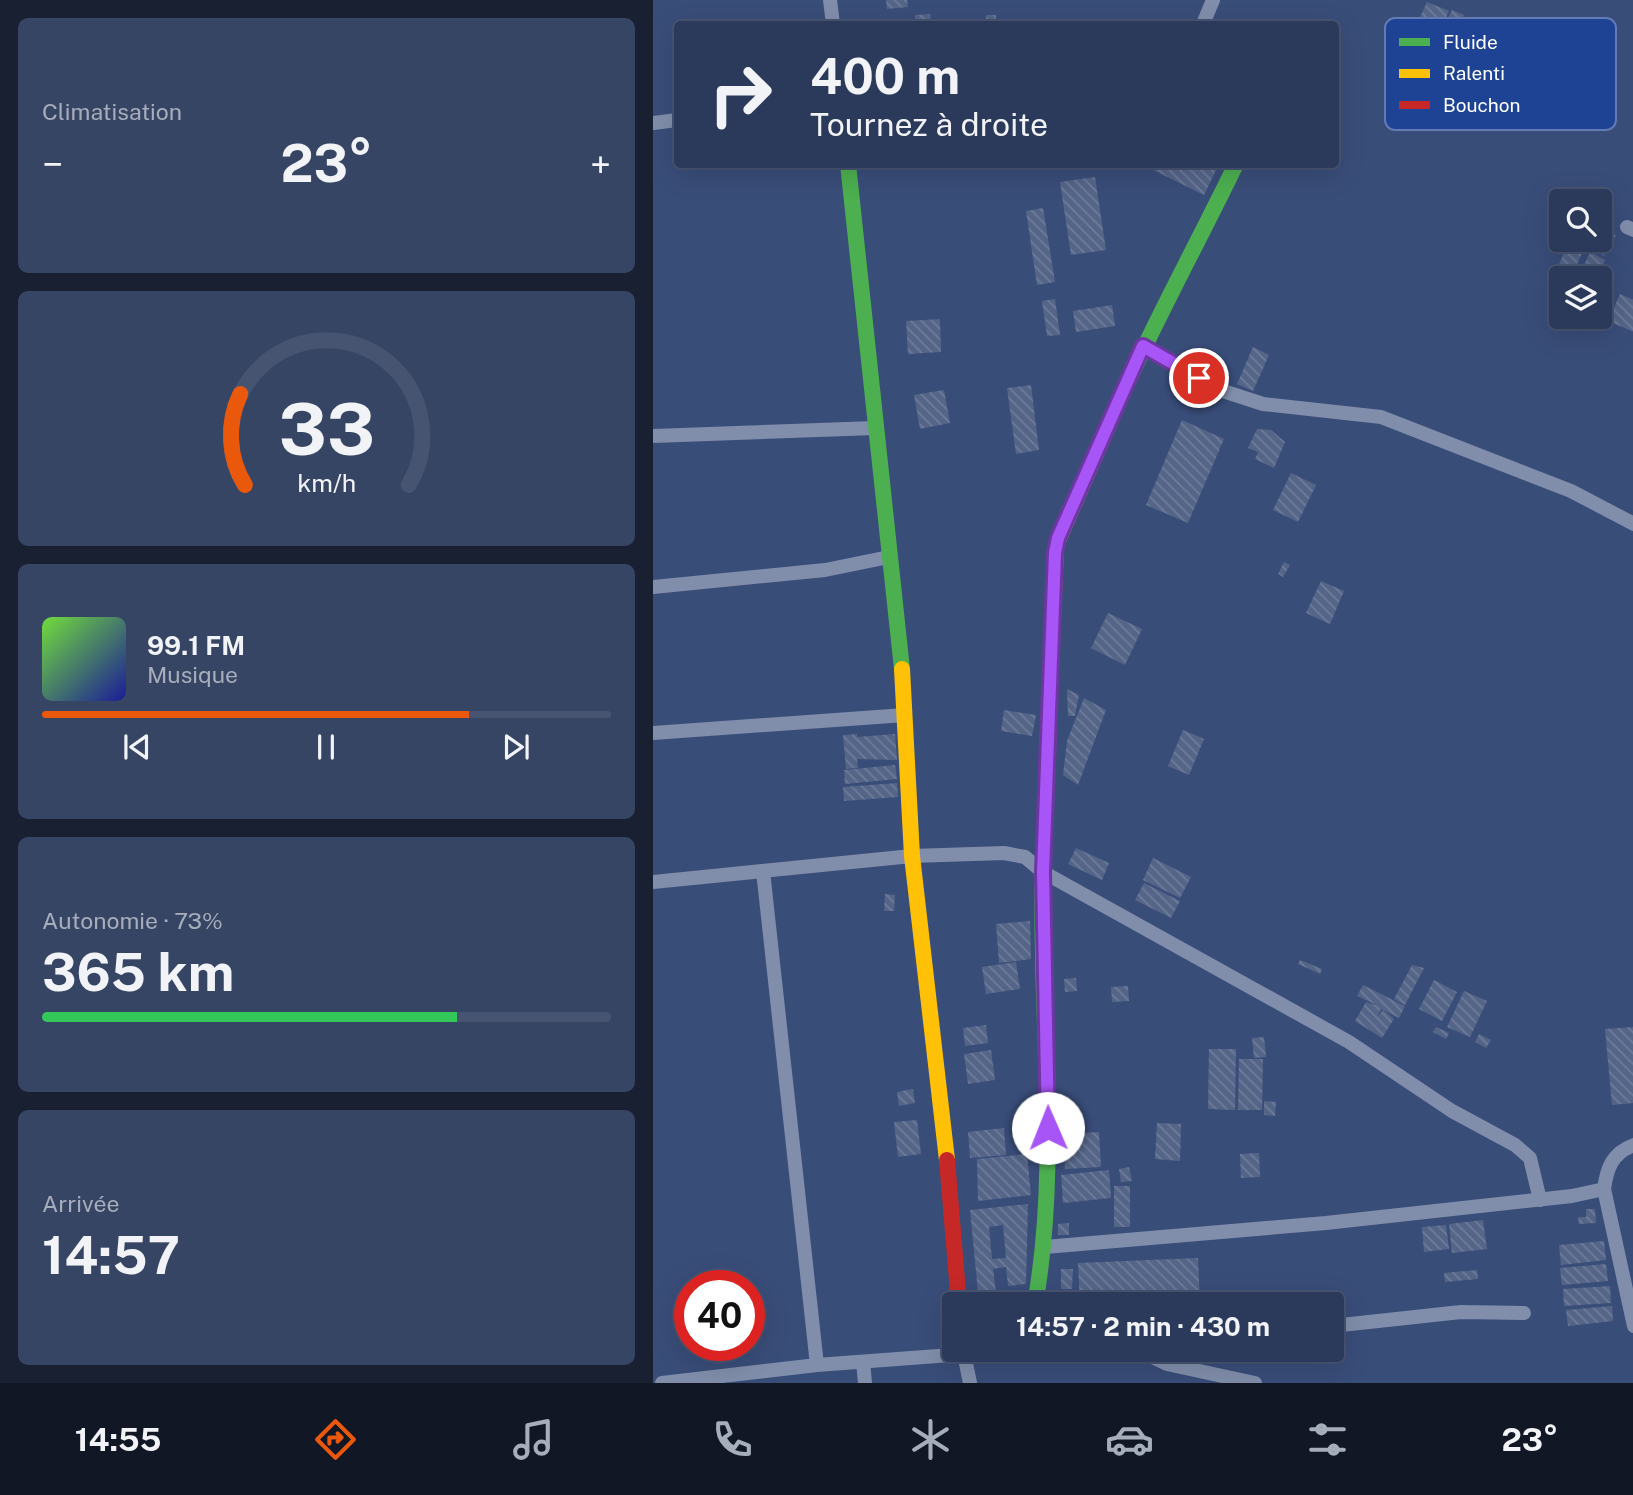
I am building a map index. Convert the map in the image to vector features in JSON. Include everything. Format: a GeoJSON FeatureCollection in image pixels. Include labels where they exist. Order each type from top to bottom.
{"type":"FeatureCollection","features":[{"type":"Feature","properties":{"kind":"street"},"geometry":{"type":"LineString","coordinates":[[830,0],[833,21]]}},
{"type":"Feature","properties":{"kind":"street"},"geometry":{"type":"LineString","coordinates":[[1204,21],[1213,0]]}},
{"type":"Feature","properties":{"kind":"street"},"geometry":{"type":"LineString","coordinates":[[653,123],[674,120]]}},
{"type":"Feature","properties":{"kind":"street"},"geometry":{"type":"LineString","coordinates":[[848,168],[905,715],[912,856],[948,1165],[958,1292]]}},
{"type":"Feature","properties":{"kind":"street"},"geometry":{"type":"LineString","coordinates":[[1037,1292],[1045,1247],[1048,1128],[1043,872],[1056,545],[1143,346],[1189,263],[1234,168]]}},
{"type":"Feature","properties":{"kind":"street"},"geometry":{"type":"LineString","coordinates":[[1143,346],[1217,389],[1263,404],[1381,417],[1571,491],[1633,524]]}},
{"type":"Feature","properties":{"kind":"street"},"geometry":{"type":"LineString","coordinates":[[653,436],[875,428]]}},
{"type":"Feature","properties":{"kind":"street"},"geometry":{"type":"LineString","coordinates":[[653,587],[825,570],[889,557]]}},
{"type":"Feature","properties":{"kind":"street"},"geometry":{"type":"LineString","coordinates":[[653,733],[905,715]]}},
{"type":"Feature","properties":{"kind":"street"},"geometry":{"type":"LineString","coordinates":[[653,883],[912,856],[1004,853],[1025,857],[1043,872],[1349,1042],[1452,1111],[1525,1152],[1533,1165],[1540,1200]]}},
{"type":"Feature","properties":{"kind":"street"},"geometry":{"type":"LineString","coordinates":[[763,871],[817,1365]]}},
{"type":"Feature","properties":{"kind":"street"},"geometry":{"type":"LineString","coordinates":[[1633,1146],[1619,1150],[1607,1168],[1604,1189],[1633,1326]]}},
{"type":"Feature","properties":{"kind":"street"},"geometry":{"type":"LineString","coordinates":[[1045,1247],[1326,1223],[1540,1200],[1604,1189]]}},
{"type":"Feature","properties":{"kind":"street"},"geometry":{"type":"LineString","coordinates":[[1344,1325],[1461,1311],[1524,1313]]}},
{"type":"Feature","properties":{"kind":"street"},"geometry":{"type":"LineString","coordinates":[[662,1383],[942,1354]]}},
{"type":"Feature","properties":{"kind":"street"},"geometry":{"type":"LineString","coordinates":[[863,1362],[865,1383]]}},
{"type":"Feature","properties":{"kind":"street"},"geometry":{"type":"LineString","coordinates":[[965,1362],[970,1383]]}},
{"type":"Feature","properties":{"kind":"street"},"geometry":{"type":"LineString","coordinates":[[1162,1362],[1255,1383]]}},
{"type":"Feature","properties":{"kind":"building"},"geometry":{"type":"Polygon","coordinates":[[[886,0],[907,0],[908,7],[887,9],[886,0]]]}},
{"type":"Feature","properties":{"kind":"building"},"geometry":{"type":"Polygon","coordinates":[[[1427,2],[1449,11],[1446,18],[1420,18],[1427,2]]]}},
{"type":"Feature","properties":{"kind":"building"},"geometry":{"type":"Polygon","coordinates":[[[1452,10],[1464,15],[1463,18],[1448,18],[1452,10]]]}},
{"type":"Feature","properties":{"kind":"building"},"geometry":{"type":"Polygon","coordinates":[[[930,14],[931,21],[915,21],[915,15],[930,14]]]}},
{"type":"Feature","properties":{"kind":"building"},"geometry":{"type":"Polygon","coordinates":[[[986,15],[996,15],[996,21],[986,21],[986,15]]]}},
{"type":"Feature","properties":{"kind":"building"},"geometry":{"type":"Polygon","coordinates":[[[1149,168],[1217,168],[1204,195],[1149,168]]]}},
{"type":"Feature","properties":{"kind":"building"},"geometry":{"type":"Polygon","coordinates":[[[1095,177],[1106,250],[1071,255],[1060,182],[1095,177]]]}},
{"type":"Feature","properties":{"kind":"building"},"geometry":{"type":"Polygon","coordinates":[[[1043,208],[1055,282],[1037,285],[1026,211],[1043,208]]]}},
{"type":"Feature","properties":{"kind":"building"},"geometry":{"type":"Polygon","coordinates":[[[1564,252],[1583,252],[1576,266],[1558,266],[1564,252]]]}},
{"type":"Feature","properties":{"kind":"building"},"geometry":{"type":"Polygon","coordinates":[[[1590,252],[1605,260],[1602,266],[1584,266],[1590,252]]]}},
{"type":"Feature","properties":{"kind":"building"},"geometry":{"type":"Polygon","coordinates":[[[1620,294],[1634,300],[1634,332],[1612,323],[1612,312],[1620,294]]]}},
{"type":"Feature","properties":{"kind":"building"},"geometry":{"type":"Polygon","coordinates":[[[1055,299],[1060,335],[1047,336],[1042,301],[1055,299]]]}},
{"type":"Feature","properties":{"kind":"building"},"geometry":{"type":"Polygon","coordinates":[[[1112,305],[1115,326],[1076,332],[1073,311],[1112,305]]]}},
{"type":"Feature","properties":{"kind":"building"},"geometry":{"type":"Polygon","coordinates":[[[940,319],[941,352],[908,354],[906,321],[940,319]]]}},
{"type":"Feature","properties":{"kind":"building"},"geometry":{"type":"Polygon","coordinates":[[[1253,347],[1269,355],[1253,391],[1237,384],[1253,347]]]}},
{"type":"Feature","properties":{"kind":"building"},"geometry":{"type":"Polygon","coordinates":[[[1031,385],[1039,450],[1016,454],[1007,388],[1031,385]]]}},
{"type":"Feature","properties":{"kind":"building"},"geometry":{"type":"Polygon","coordinates":[[[944,390],[950,423],[920,429],[914,395],[944,390]]]}},
{"type":"Feature","properties":{"kind":"building"},"geometry":{"type":"Polygon","coordinates":[[[1182,420],[1224,439],[1188,523],[1146,505],[1182,420]]]}},
{"type":"Feature","properties":{"kind":"building"},"geometry":{"type":"Polygon","coordinates":[[[1257,429],[1271,430],[1285,442],[1274,468],[1255,459],[1258,452],[1248,448],[1257,429]]]}},
{"type":"Feature","properties":{"kind":"building"},"geometry":{"type":"Polygon","coordinates":[[[1291,473],[1316,485],[1298,522],[1273,510],[1291,473]]]}},
{"type":"Feature","properties":{"kind":"building"},"geometry":{"type":"Polygon","coordinates":[[[1284,562],[1290,565],[1283,577],[1278,574],[1284,562]]]}},
{"type":"Feature","properties":{"kind":"building"},"geometry":{"type":"Polygon","coordinates":[[[1321,581],[1344,591],[1330,624],[1306,613],[1321,581]]]}},
{"type":"Feature","properties":{"kind":"building"},"geometry":{"type":"Polygon","coordinates":[[[1108,613],[1142,629],[1125,665],[1091,648],[1108,613]]]}},
{"type":"Feature","properties":{"kind":"building"},"geometry":{"type":"Polygon","coordinates":[[[1067,689],[1079,695],[1075,716],[1068,716],[1067,689]]]}},
{"type":"Feature","properties":{"kind":"building"},"geometry":{"type":"Polygon","coordinates":[[[1084,698],[1106,710],[1078,785],[1063,775],[1067,741],[1084,698]]]}},
{"type":"Feature","properties":{"kind":"building"},"geometry":{"type":"Polygon","coordinates":[[[1004,710],[1036,715],[1032,736],[1001,731],[1004,710]]]}},
{"type":"Feature","properties":{"kind":"building"},"geometry":{"type":"Polygon","coordinates":[[[1183,730],[1204,739],[1189,775],[1168,766],[1183,730]]]}},
{"type":"Feature","properties":{"kind":"building"},"geometry":{"type":"Polygon","coordinates":[[[857,734],[857,737],[895,734],[897,760],[857,759],[858,768],[846,769],[843,735],[857,734]]]}},
{"type":"Feature","properties":{"kind":"building"},"geometry":{"type":"Polygon","coordinates":[[[895,765],[897,779],[845,784],[844,770],[895,765]]]}},
{"type":"Feature","properties":{"kind":"building"},"geometry":{"type":"Polygon","coordinates":[[[897,783],[898,797],[844,801],[843,787],[897,783]]]}},
{"type":"Feature","properties":{"kind":"building"},"geometry":{"type":"Polygon","coordinates":[[[1076,848],[1109,863],[1102,880],[1068,864],[1076,848]]]}},
{"type":"Feature","properties":{"kind":"building"},"geometry":{"type":"Polygon","coordinates":[[[1153,858],[1191,877],[1180,898],[1143,880],[1153,858]]]}},
{"type":"Feature","properties":{"kind":"building"},"geometry":{"type":"Polygon","coordinates":[[[1144,883],[1180,901],[1171,918],[1135,900],[1144,883]]]}},
{"type":"Feature","properties":{"kind":"building"},"geometry":{"type":"Polygon","coordinates":[[[885,894],[895,895],[894,911],[884,911],[885,894]]]}},
{"type":"Feature","properties":{"kind":"building"},"geometry":{"type":"Polygon","coordinates":[[[1030,921],[1031,959],[999,963],[996,924],[1030,921]]]}},
{"type":"Feature","properties":{"kind":"building"},"geometry":{"type":"Polygon","coordinates":[[[1300,960],[1322,969],[1320,974],[1298,964],[1300,960]]]}},
{"type":"Feature","properties":{"kind":"building"},"geometry":{"type":"Polygon","coordinates":[[[1016,962],[1020,989],[986,994],[982,967],[1016,962]]]}},
{"type":"Feature","properties":{"kind":"building"},"geometry":{"type":"Polygon","coordinates":[[[1412,965],[1424,968],[1405,1005],[1394,999],[1412,965]]]}},
{"type":"Feature","properties":{"kind":"building"},"geometry":{"type":"Polygon","coordinates":[[[1076,978],[1077,991],[1065,992],[1064,979],[1076,978]]]}},
{"type":"Feature","properties":{"kind":"building"},"geometry":{"type":"Polygon","coordinates":[[[1434,980],[1457,992],[1442,1021],[1419,1009],[1434,980]]]}},
{"type":"Feature","properties":{"kind":"building"},"geometry":{"type":"Polygon","coordinates":[[[1363,985],[1405,1006],[1399,1018],[1383,1010],[1394,1019],[1382,1038],[1355,1021],[1366,1002],[1379,1006],[1357,996],[1363,985]]]}},
{"type":"Feature","properties":{"kind":"building"},"geometry":{"type":"Polygon","coordinates":[[[1128,986],[1129,1001],[1112,1002],[1111,987],[1128,986]]]}},
{"type":"Feature","properties":{"kind":"building"},"geometry":{"type":"Polygon","coordinates":[[[1464,991],[1487,1001],[1470,1037],[1447,1027],[1464,991]]]}},
{"type":"Feature","properties":{"kind":"building"},"geometry":{"type":"Polygon","coordinates":[[[986,1025],[988,1043],[965,1046],[963,1028],[986,1025]]]}},
{"type":"Feature","properties":{"kind":"building"},"geometry":{"type":"Polygon","coordinates":[[[1436,1027],[1449,1033],[1446,1039],[1433,1032],[1436,1027]]]}},
{"type":"Feature","properties":{"kind":"building"},"geometry":{"type":"Polygon","coordinates":[[[1634,1027],[1634,1103],[1612,1105],[1605,1029],[1634,1027]]]}},
{"type":"Feature","properties":{"kind":"building"},"geometry":{"type":"Polygon","coordinates":[[[1479,1034],[1491,1040],[1486,1048],[1475,1042],[1479,1034]]]}},
{"type":"Feature","properties":{"kind":"building"},"geometry":{"type":"Polygon","coordinates":[[[1264,1037],[1266,1057],[1254,1058],[1252,1038],[1264,1037]]]}},
{"type":"Feature","properties":{"kind":"building"},"geometry":{"type":"Polygon","coordinates":[[[1209,1049],[1236,1049],[1235,1110],[1208,1109],[1209,1049]]]}},
{"type":"Feature","properties":{"kind":"building"},"geometry":{"type":"Polygon","coordinates":[[[991,1050],[995,1080],[968,1084],[964,1054],[991,1050]]]}},
{"type":"Feature","properties":{"kind":"building"},"geometry":{"type":"Polygon","coordinates":[[[1239,1059],[1263,1059],[1262,1110],[1238,1110],[1239,1059]]]}},
{"type":"Feature","properties":{"kind":"building"},"geometry":{"type":"Polygon","coordinates":[[[913,1089],[915,1103],[899,1106],[897,1092],[913,1089]]]}},
{"type":"Feature","properties":{"kind":"building"},"geometry":{"type":"Polygon","coordinates":[[[1264,1101],[1276,1102],[1275,1116],[1264,1115],[1264,1101]]]}},
{"type":"Feature","properties":{"kind":"building"},"geometry":{"type":"Polygon","coordinates":[[[917,1120],[921,1154],[898,1157],[894,1122],[917,1120]]]}},
{"type":"Feature","properties":{"kind":"building"},"geometry":{"type":"Polygon","coordinates":[[[1157,1123],[1181,1124],[1180,1161],[1155,1159],[1157,1123]]]}},
{"type":"Feature","properties":{"kind":"building"},"geometry":{"type":"Polygon","coordinates":[[[1004,1128],[1006,1155],[970,1158],[968,1132],[1004,1128]]]}},
{"type":"Feature","properties":{"kind":"building"},"geometry":{"type":"Polygon","coordinates":[[[1099,1132],[1101,1167],[1065,1169],[1063,1134],[1099,1132]]]}},
{"type":"Feature","properties":{"kind":"building"},"geometry":{"type":"Polygon","coordinates":[[[1259,1153],[1260,1177],[1241,1178],[1240,1154],[1259,1153]]]}},
{"type":"Feature","properties":{"kind":"building"},"geometry":{"type":"Polygon","coordinates":[[[1027,1154],[1031,1195],[978,1201],[977,1159],[1027,1154]]]}},
{"type":"Feature","properties":{"kind":"building"},"geometry":{"type":"Polygon","coordinates":[[[1129,1167],[1132,1181],[1121,1182],[1119,1169],[1129,1167]]]}},
{"type":"Feature","properties":{"kind":"building"},"geometry":{"type":"Polygon","coordinates":[[[1109,1170],[1111,1198],[1063,1203],[1061,1175],[1109,1170]]]}},
{"type":"Feature","properties":{"kind":"building"},"geometry":{"type":"Polygon","coordinates":[[[1114,1186],[1130,1186],[1130,1227],[1114,1227],[1114,1186]]]}},
{"type":"Feature","properties":{"kind":"building"},"geometry":{"type":"Polygon","coordinates":[[[1028,1204],[1026,1284],[1008,1286],[1006,1267],[993,1269],[996,1292],[978,1292],[970,1210],[1028,1204]],[[1003,1225],[989,1227],[992,1259],[1006,1258],[1003,1225]]]}},
{"type":"Feature","properties":{"kind":"building"},"geometry":{"type":"Polygon","coordinates":[[[1586,1209],[1595,1209],[1596,1223],[1579,1224],[1578,1217],[1586,1217],[1586,1209]]]}},
{"type":"Feature","properties":{"kind":"building"},"geometry":{"type":"Polygon","coordinates":[[[1483,1220],[1487,1249],[1452,1253],[1449,1224],[1483,1220]]]}},
{"type":"Feature","properties":{"kind":"building"},"geometry":{"type":"Polygon","coordinates":[[[1069,1223],[1069,1235],[1058,1235],[1058,1224],[1069,1223]]]}},
{"type":"Feature","properties":{"kind":"building"},"geometry":{"type":"Polygon","coordinates":[[[1446,1225],[1449,1249],[1424,1252],[1422,1227],[1446,1225]]]}},
{"type":"Feature","properties":{"kind":"building"},"geometry":{"type":"Polygon","coordinates":[[[1604,1241],[1606,1260],[1561,1265],[1559,1245],[1604,1241]]]}},
{"type":"Feature","properties":{"kind":"building"},"geometry":{"type":"Polygon","coordinates":[[[1198,1258],[1199,1292],[1079,1292],[1078,1263],[1198,1258]]]}},
{"type":"Feature","properties":{"kind":"building"},"geometry":{"type":"Polygon","coordinates":[[[1606,1264],[1608,1281],[1562,1285],[1560,1268],[1606,1264]]]}},
{"type":"Feature","properties":{"kind":"building"},"geometry":{"type":"Polygon","coordinates":[[[1061,1269],[1073,1269],[1072,1289],[1061,1289],[1061,1269]]]}},
{"type":"Feature","properties":{"kind":"building"},"geometry":{"type":"Polygon","coordinates":[[[1477,1270],[1478,1279],[1445,1282],[1444,1273],[1477,1270]]]}},
{"type":"Feature","properties":{"kind":"building"},"geometry":{"type":"Polygon","coordinates":[[[1610,1286],[1611,1303],[1564,1306],[1563,1289],[1610,1286]]]}},
{"type":"Feature","properties":{"kind":"building"},"geometry":{"type":"Polygon","coordinates":[[[1612,1306],[1613,1321],[1568,1326],[1566,1310],[1612,1306]]]}},
{"type":"Feature","properties":{"kind":"traffic: fast"},"geometry":{"type":"LineString","coordinates":[[848,168],[902,669]]}},
{"type":"Feature","properties":{"kind":"traffic: fast"},"geometry":{"type":"LineString","coordinates":[[1117,406],[1234,168]]}},
{"type":"Feature","properties":{"kind":"traffic: fast"},"geometry":{"type":"LineString","coordinates":[[1037,1292],[1043,1249],[1048,1139],[1043,863]]}},
{"type":"Feature","properties":{"kind":"traffic: slow"},"geometry":{"type":"LineString","coordinates":[[1043,863],[1056,545],[1117,406]]}},
{"type":"Feature","properties":{"kind":"traffic: slow"},"geometry":{"type":"LineString","coordinates":[[902,669],[912,856],[947,1160]]}},
{"type":"Feature","properties":{"kind":"traffic: jam"},"geometry":{"type":"LineString","coordinates":[[947,1160],[958,1292]]}},
{"type":"Feature","properties":{"kind":"route"},"geometry":{"type":"LineString","coordinates":[[1048,1128],[1043,872],[1056,545],[1143,346],[1199,378]]}}]}
